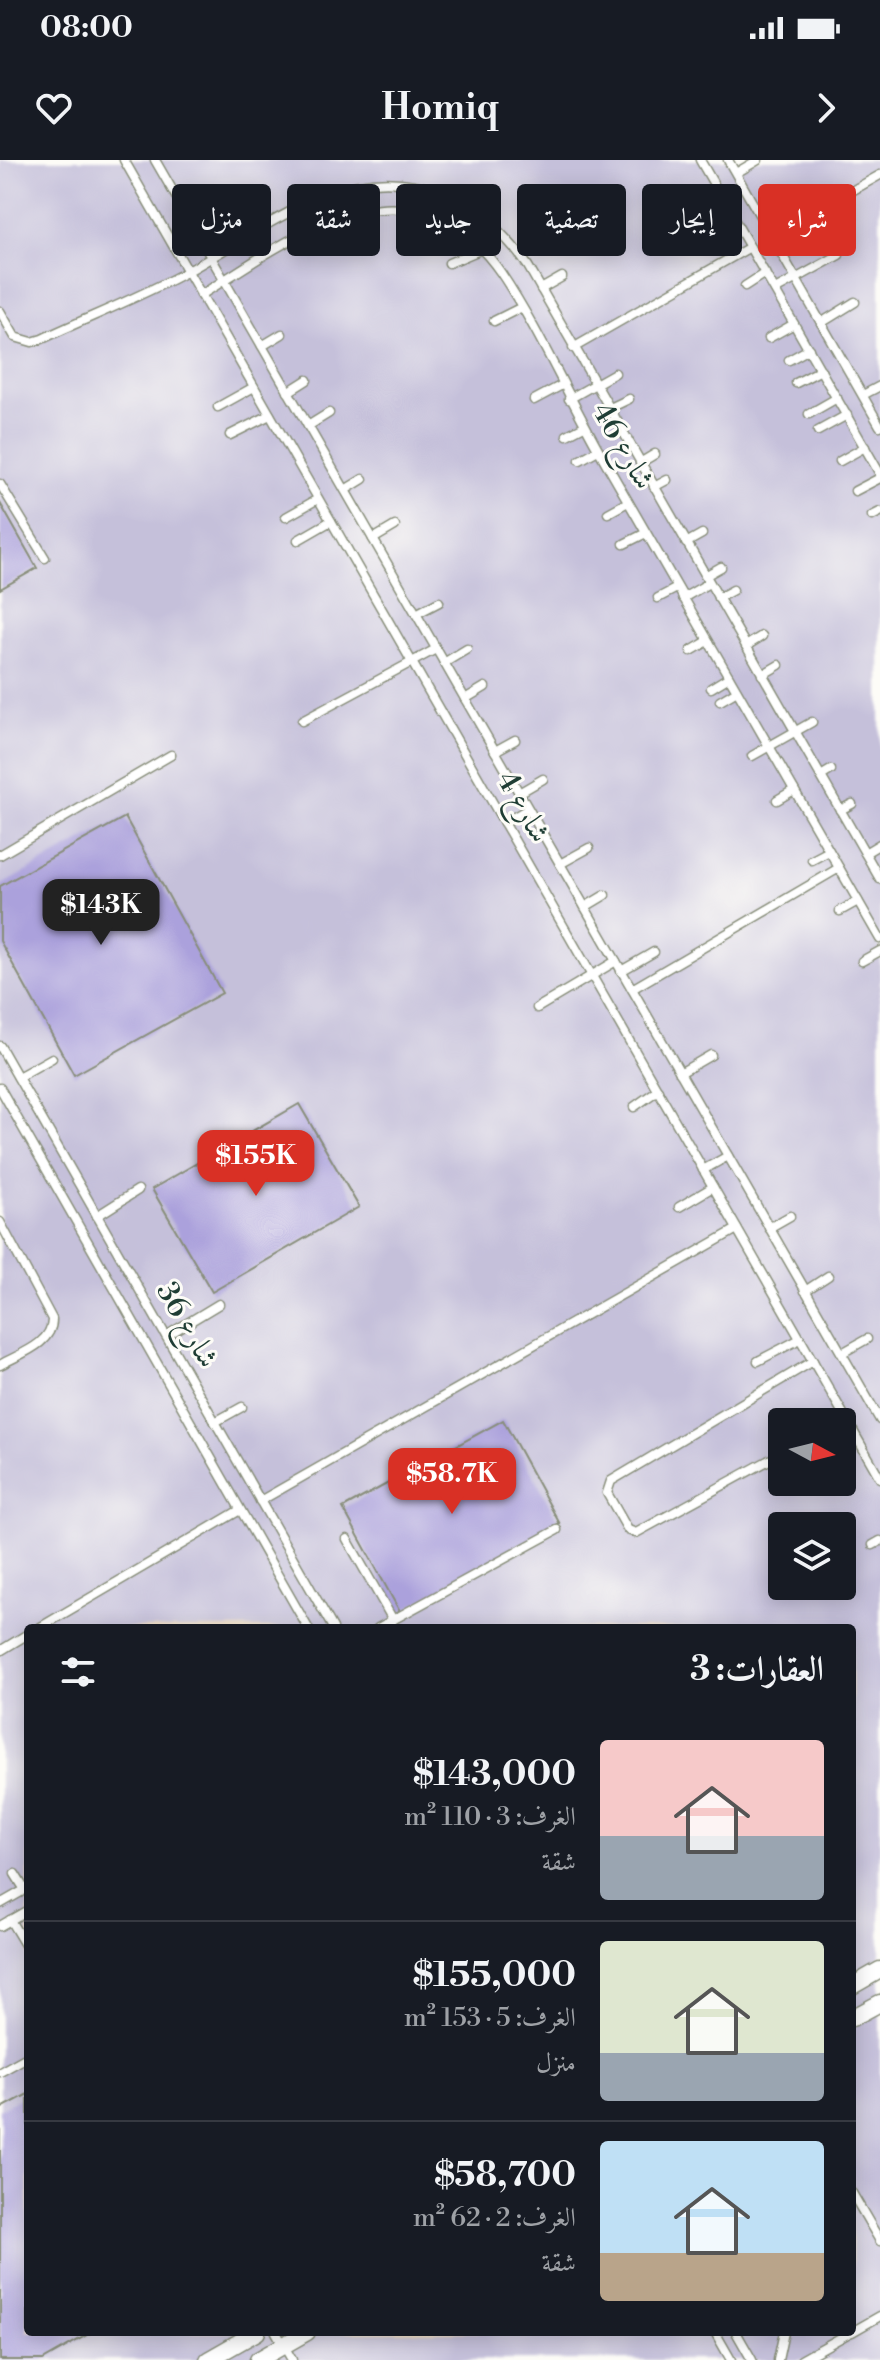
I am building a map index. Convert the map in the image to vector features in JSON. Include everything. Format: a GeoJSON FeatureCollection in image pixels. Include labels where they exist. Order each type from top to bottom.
{"type":"FeatureCollection","features":[{"type":"Feature","properties":{"kind":"street"},"geometry":{"type":"LineString","coordinates":[[856,1984],[880,1970]]}},
{"type":"Feature","properties":{"kind":"street"},"geometry":{"type":"LineString","coordinates":[[856,2016],[880,2003]]}},
{"type":"Feature","properties":{"kind":"street"},"geometry":{"type":"LineString","coordinates":[[208,2360],[250,2336]]}},
{"type":"Feature","properties":{"kind":"street"},"geometry":{"type":"LineString","coordinates":[[258,2360],[284,2346]]}},
{"type":"Feature","properties":{"kind":"lane","name":"شارع 4"},"geometry":{"type":"LineString","coordinates":[[124,160],[813,1361],[835,1408]]}},
{"type":"Feature","properties":{"kind":"lane","name":"شارع 4"},"geometry":{"type":"LineString","coordinates":[[155,160],[879,1417]]}},
{"type":"Feature","properties":{"kind":"lane"},"geometry":{"type":"LineString","coordinates":[[700,160],[880,476],[855,491]]}},
{"type":"Feature","properties":{"kind":"lane"},"geometry":{"type":"LineString","coordinates":[[728,160],[758,212]]}},
{"type":"Feature","properties":{"kind":"lane"},"geometry":{"type":"LineString","coordinates":[[736,173],[758,160]]}},
{"type":"Feature","properties":{"kind":"lane"},"geometry":{"type":"LineString","coordinates":[[856,189],[880,175]]}},
{"type":"Feature","properties":{"kind":"lane","name":"شارع 46"},"geometry":{"type":"LineString","coordinates":[[0,311],[15,337],[32,342],[188,271],[331,193],[391,183],[424,187],[456,198],[485,216],[509,239],[541,289],[880,879]]}},
{"type":"Feature","properties":{"kind":"lane","name":"شارع 46"},"geometry":{"type":"LineString","coordinates":[[201,295],[333,218],[365,209],[396,208]]}},
{"type":"Feature","properties":{"kind":"lane"},"geometry":{"type":"LineString","coordinates":[[573,348],[750,247]]}},
{"type":"Feature","properties":{"kind":"lane"},"geometry":{"type":"LineString","coordinates":[[449,263],[466,256]]}},
{"type":"Feature","properties":{"kind":"lane","name":"شارع 46"},"geometry":{"type":"LineString","coordinates":[[487,256],[520,308],[584,426],[880,939]]}},
{"type":"Feature","properties":{"kind":"lane"},"geometry":{"type":"LineString","coordinates":[[783,256],[880,426]]}},
{"type":"Feature","properties":{"kind":"lane"},"geometry":{"type":"LineString","coordinates":[[775,290],[837,256]]}},
{"type":"Feature","properties":{"kind":"lane"},"geometry":{"type":"LineString","coordinates":[[745,286],[765,273]]}},
{"type":"Feature","properties":{"kind":"lane"},"geometry":{"type":"LineString","coordinates":[[541,289],[562,277]]}},
{"type":"Feature","properties":{"kind":"lane"},"geometry":{"type":"LineString","coordinates":[[821,323],[855,302]]}},
{"type":"Feature","properties":{"kind":"lane"},"geometry":{"type":"LineString","coordinates":[[494,321],[520,308]]}},
{"type":"Feature","properties":{"kind":"lane"},"geometry":{"type":"LineString","coordinates":[[769,338],[794,324]]}},
{"type":"Feature","properties":{"kind":"lane"},"geometry":{"type":"LineString","coordinates":[[262,346],[282,334]]}},
{"type":"Feature","properties":{"kind":"lane"},"geometry":{"type":"LineString","coordinates":[[789,360],[809,349]]}},
{"type":"Feature","properties":{"kind":"lane"},"geometry":{"type":"LineString","coordinates":[[796,383],[821,370]]}},
{"type":"Feature","properties":{"kind":"lane"},"geometry":{"type":"LineString","coordinates":[[569,399],[615,373]]}},
{"type":"Feature","properties":{"kind":"lane"},"geometry":{"type":"LineString","coordinates":[[288,392],[307,380]]}},
{"type":"Feature","properties":{"kind":"lane"},"geometry":{"type":"LineString","coordinates":[[534,400],[562,385]]}},
{"type":"Feature","properties":{"kind":"lane"},"geometry":{"type":"LineString","coordinates":[[863,395],[880,386]]}},
{"type":"Feature","properties":{"kind":"lane"},"geometry":{"type":"LineString","coordinates":[[218,407],[254,387]]}},
{"type":"Feature","properties":{"kind":"lane"},"geometry":{"type":"LineString","coordinates":[[809,414],[837,398]]}},
{"type":"Feature","properties":{"kind":"lane"},"geometry":{"type":"LineString","coordinates":[[608,409],[629,399]]}},
{"type":"Feature","properties":{"kind":"lane"},"geometry":{"type":"LineString","coordinates":[[308,426],[329,413]]}},
{"type":"Feature","properties":{"kind":"lane"},"geometry":{"type":"LineString","coordinates":[[230,435],[270,415]]}},
{"type":"Feature","properties":{"kind":"lane"},"geometry":{"type":"LineString","coordinates":[[818,431],[847,415]]}},
{"type":"Feature","properties":{"kind":"lane"},"geometry":{"type":"LineString","coordinates":[[567,435],[584,426]]}},
{"type":"Feature","properties":{"kind":"lane"},"geometry":{"type":"LineString","coordinates":[[840,461],[865,447]]}},
{"type":"Feature","properties":{"kind":"lane"},"geometry":{"type":"LineString","coordinates":[[580,460],[598,450]]}},
{"type":"Feature","properties":{"kind":"lane"},"geometry":{"type":"LineString","coordinates":[[640,463],[655,454]]}},
{"type":"Feature","properties":{"kind":"lane"},"geometry":{"type":"LineString","coordinates":[[345,490],[363,479]]}},
{"type":"Feature","properties":{"kind":"lane"},"geometry":{"type":"LineString","coordinates":[[654,487],[667,480]]}},
{"type":"Feature","properties":{"kind":"lane"},"geometry":{"type":"LineString","coordinates":[[0,484],[45,558]]}},
{"type":"Feature","properties":{"kind":"lane"},"geometry":{"type":"LineString","coordinates":[[286,517],[318,499]]}},
{"type":"Feature","properties":{"kind":"lane"},"geometry":{"type":"LineString","coordinates":[[608,513],[628,502]]}},
{"type":"Feature","properties":{"kind":"lane"},"geometry":{"type":"LineString","coordinates":[[298,540],[331,521]]}},
{"type":"Feature","properties":{"kind":"lane"},"geometry":{"type":"LineString","coordinates":[[373,539],[395,526]]}},
{"type":"Feature","properties":{"kind":"lane"},"geometry":{"type":"LineString","coordinates":[[624,544],[646,533]]}},
{"type":"Feature","properties":{"kind":"lane"},"geometry":{"type":"LineString","coordinates":[[686,543],[702,534]]}},
{"type":"Feature","properties":{"kind":"lane"},"geometry":{"type":"LineString","coordinates":[[683,598],[721,567]]}},
{"type":"Feature","properties":{"kind":"lane"},"geometry":{"type":"LineString","coordinates":[[658,598],[677,588]]}},
{"type":"Feature","properties":{"kind":"lane"},"geometry":{"type":"LineString","coordinates":[[718,598],[733,590]]}},
{"type":"Feature","properties":{"kind":"lane"},"geometry":{"type":"LineString","coordinates":[[416,614],[439,602]]}},
{"type":"Feature","properties":{"kind":"lane"},"geometry":{"type":"LineString","coordinates":[[746,646],[762,636]]}},
{"type":"Feature","properties":{"kind":"lane"},"geometry":{"type":"LineString","coordinates":[[691,651],[708,641]]}},
{"type":"Feature","properties":{"kind":"lane"},"geometry":{"type":"LineString","coordinates":[[302,721],[436,649]]}},
{"type":"Feature","properties":{"kind":"lane"},"geometry":{"type":"LineString","coordinates":[[444,663],[467,649]]}},
{"type":"Feature","properties":{"kind":"lane"},"geometry":{"type":"LineString","coordinates":[[762,675],[779,665]]}},
{"type":"Feature","properties":{"kind":"lane"},"geometry":{"type":"LineString","coordinates":[[711,688],[729,677]]}},
{"type":"Feature","properties":{"kind":"lane"},"geometry":{"type":"LineString","coordinates":[[465,699],[485,687]]}},
{"type":"Feature","properties":{"kind":"lane"},"geometry":{"type":"LineString","coordinates":[[720,701],[737,691]]}},
{"type":"Feature","properties":{"kind":"lane"},"geometry":{"type":"LineString","coordinates":[[752,756],[812,722]]}},
{"type":"Feature","properties":{"kind":"lane"},"geometry":{"type":"LineString","coordinates":[[495,751],[515,740]]}},
{"type":"Feature","properties":{"kind":"lane"},"geometry":{"type":"LineString","coordinates":[[0,855],[171,755]]}},
{"type":"Feature","properties":{"kind":"lane"},"geometry":{"type":"LineString","coordinates":[[821,776],[831,770]]}},
{"type":"Feature","properties":{"kind":"lane"},"geometry":{"type":"LineString","coordinates":[[519,793],[543,779]]}},
{"type":"Feature","properties":{"kind":"lane"},"geometry":{"type":"LineString","coordinates":[[777,800],[794,790]]}},
{"type":"Feature","properties":{"kind":"lane"},"geometry":{"type":"LineString","coordinates":[[840,810],[852,804]]}},
{"type":"Feature","properties":{"kind":"lane"},"geometry":{"type":"LineString","coordinates":[[504,823],[528,809]]}},
{"type":"Feature","properties":{"kind":"lane"},"geometry":{"type":"LineString","coordinates":[[865,853],[880,844]]}},
{"type":"Feature","properties":{"kind":"lane"},"geometry":{"type":"LineString","coordinates":[[560,864],[589,848]]}},
{"type":"Feature","properties":{"kind":"lane"},"geometry":{"type":"LineString","coordinates":[[812,860],[829,851]]}},
{"type":"Feature","properties":{"kind":"lane"},"geometry":{"type":"LineString","coordinates":[[632,989],[839,868]]}},
{"type":"Feature","properties":{"kind":"lane"},"geometry":{"type":"LineString","coordinates":[[585,907],[605,895]]}},
{"type":"Feature","properties":{"kind":"lane"},"geometry":{"type":"LineString","coordinates":[[840,911],[858,901]]}},
{"type":"Feature","properties":{"kind":"lane"},"geometry":{"type":"LineString","coordinates":[[862,961],[880,951]]}},
{"type":"Feature","properties":{"kind":"lane"},"geometry":{"type":"LineString","coordinates":[[621,971],[654,952]]}},
{"type":"Feature","properties":{"kind":"lane"},"geometry":{"type":"LineString","coordinates":[[537,1008],[616,961]]}},
{"type":"Feature","properties":{"kind":"lane","name":"شارع 36"},"geometry":{"type":"LineString","coordinates":[[0,1046],[331,1624]]}},
{"type":"Feature","properties":{"kind":"lane"},"geometry":{"type":"LineString","coordinates":[[680,1073],[711,1055]]}},
{"type":"Feature","properties":{"kind":"lane"},"geometry":{"type":"LineString","coordinates":[[18,1077],[52,1058]]}},
{"type":"Feature","properties":{"kind":"lane","name":"شارع 36"},"geometry":{"type":"LineString","coordinates":[[0,1088],[306,1624]]}},
{"type":"Feature","properties":{"kind":"lane"},"geometry":{"type":"LineString","coordinates":[[634,1107],[658,1090]]}},
{"type":"Feature","properties":{"kind":"lane"},"geometry":{"type":"LineString","coordinates":[[703,1170],[728,1156]]}},
{"type":"Feature","properties":{"kind":"lane"},"geometry":{"type":"LineString","coordinates":[[679,1207],[713,1187]]}},
{"type":"Feature","properties":{"kind":"lane"},"geometry":{"type":"LineString","coordinates":[[97,1216],[138,1190]]}},
{"type":"Feature","properties":{"kind":"lane"},"geometry":{"type":"LineString","coordinates":[[769,1228],[790,1216]]}},
{"type":"Feature","properties":{"kind":"lane"},"geometry":{"type":"LineString","coordinates":[[0,1222],[52,1319],[52,1329],[47,1338],[0,1365]]}},
{"type":"Feature","properties":{"kind":"lane"},"geometry":{"type":"LineString","coordinates":[[260,1501],[737,1229]]}},
{"type":"Feature","properties":{"kind":"lane"},"geometry":{"type":"LineString","coordinates":[[805,1291],[828,1276]]}},
{"type":"Feature","properties":{"kind":"lane"},"geometry":{"type":"LineString","coordinates":[[166,1336],[219,1304]]}},
{"type":"Feature","properties":{"kind":"lane"},"geometry":{"type":"LineString","coordinates":[[758,1361],[800,1339]]}},
{"type":"Feature","properties":{"kind":"lane"},"geometry":{"type":"LineString","coordinates":[[842,1353],[867,1339]]}},
{"type":"Feature","properties":{"kind":"lane"},"geometry":{"type":"LineString","coordinates":[[768,1461],[636,1533],[628,1530],[607,1493],[611,1481],[813,1361]]}},
{"type":"Feature","properties":{"kind":"lane"},"geometry":{"type":"LineString","coordinates":[[215,1422],[242,1407]]}},
{"type":"Feature","properties":{"kind":"lane","name":"شارع 4"},"geometry":{"type":"LineString","coordinates":[[856,1442],[880,1478]]}},
{"type":"Feature","properties":{"kind":"lane"},"geometry":{"type":"LineString","coordinates":[[46,1624],[240,1510]]}},
{"type":"Feature","properties":{"kind":"lane"},"geometry":{"type":"LineString","coordinates":[[386,1624],[557,1530]]}},
{"type":"Feature","properties":{"kind":"lane"},"geometry":{"type":"LineString","coordinates":[[347,1539],[393,1620]]}},
{"type":"Feature","properties":{"kind":"lane"},"geometry":{"type":"LineString","coordinates":[[0,1651],[24,1636]]}},
{"type":"Feature","properties":{"kind":"lane"},"geometry":{"type":"LineString","coordinates":[[15,1874],[24,1886]]}},
{"type":"Feature","properties":{"kind":"lane"},"geometry":{"type":"LineString","coordinates":[[0,1904],[24,1890]]}},
{"type":"Feature","properties":{"kind":"lane"},"geometry":{"type":"LineString","coordinates":[[0,1926],[24,1912]]}},
{"type":"Feature","properties":{"kind":"lane"},"geometry":{"type":"LineString","coordinates":[[10,1920],[24,1943]]}},
{"type":"Feature","properties":{"kind":"lane"},"geometry":{"type":"LineString","coordinates":[[0,2072],[24,2059]]}},
{"type":"Feature","properties":{"kind":"lane"},"geometry":{"type":"LineString","coordinates":[[856,2200],[880,2241]]}},
{"type":"Feature","properties":{"kind":"lane"},"geometry":{"type":"LineString","coordinates":[[856,2330],[880,2316]]}},
{"type":"Feature","properties":{"kind":"lane"},"geometry":{"type":"LineString","coordinates":[[717,2336],[731,2360]]}},
{"type":"Feature","properties":{"kind":"lane"},"geometry":{"type":"LineString","coordinates":[[738,2336],[752,2360]]}},
{"type":"Feature","properties":{"kind":"lane"},"geometry":{"type":"LineString","coordinates":[[778,2360],[783,2336]]}},
{"type":"Feature","properties":{"kind":"lane"},"geometry":{"type":"LineString","coordinates":[[801,2360],[845,2336]]}},
{"type":"Feature","properties":{"kind":"shaded area"},"geometry":{"type":"Polygon","coordinates":[[[0,160],[880,160],[880,2360],[0,2360],[0,160]]]}},
{"type":"Feature","properties":{"kind":"building"},"geometry":{"type":"Polygon","coordinates":[[[0,503],[37,568],[0,589],[0,503]]]}},
{"type":"Feature","properties":{"kind":"building"},"geometry":{"type":"Polygon","coordinates":[[[125,817],[222,993],[74,1075],[0,941],[0,886],[125,817]]]}},
{"type":"Feature","properties":{"kind":"building"},"geometry":{"type":"Polygon","coordinates":[[[299,1104],[359,1207],[212,1292],[152,1189],[299,1104]]]}},
{"type":"Feature","properties":{"kind":"building"},"geometry":{"type":"Polygon","coordinates":[[[503,1420],[560,1524],[400,1612],[343,1508],[503,1420]]]}},
{"type":"Feature","properties":{"kind":"building"},"geometry":{"type":"Polygon","coordinates":[[[24,2096],[24,2336],[85,2336],[43,2360],[0,2360],[0,2109],[24,2096]]]}}]}
